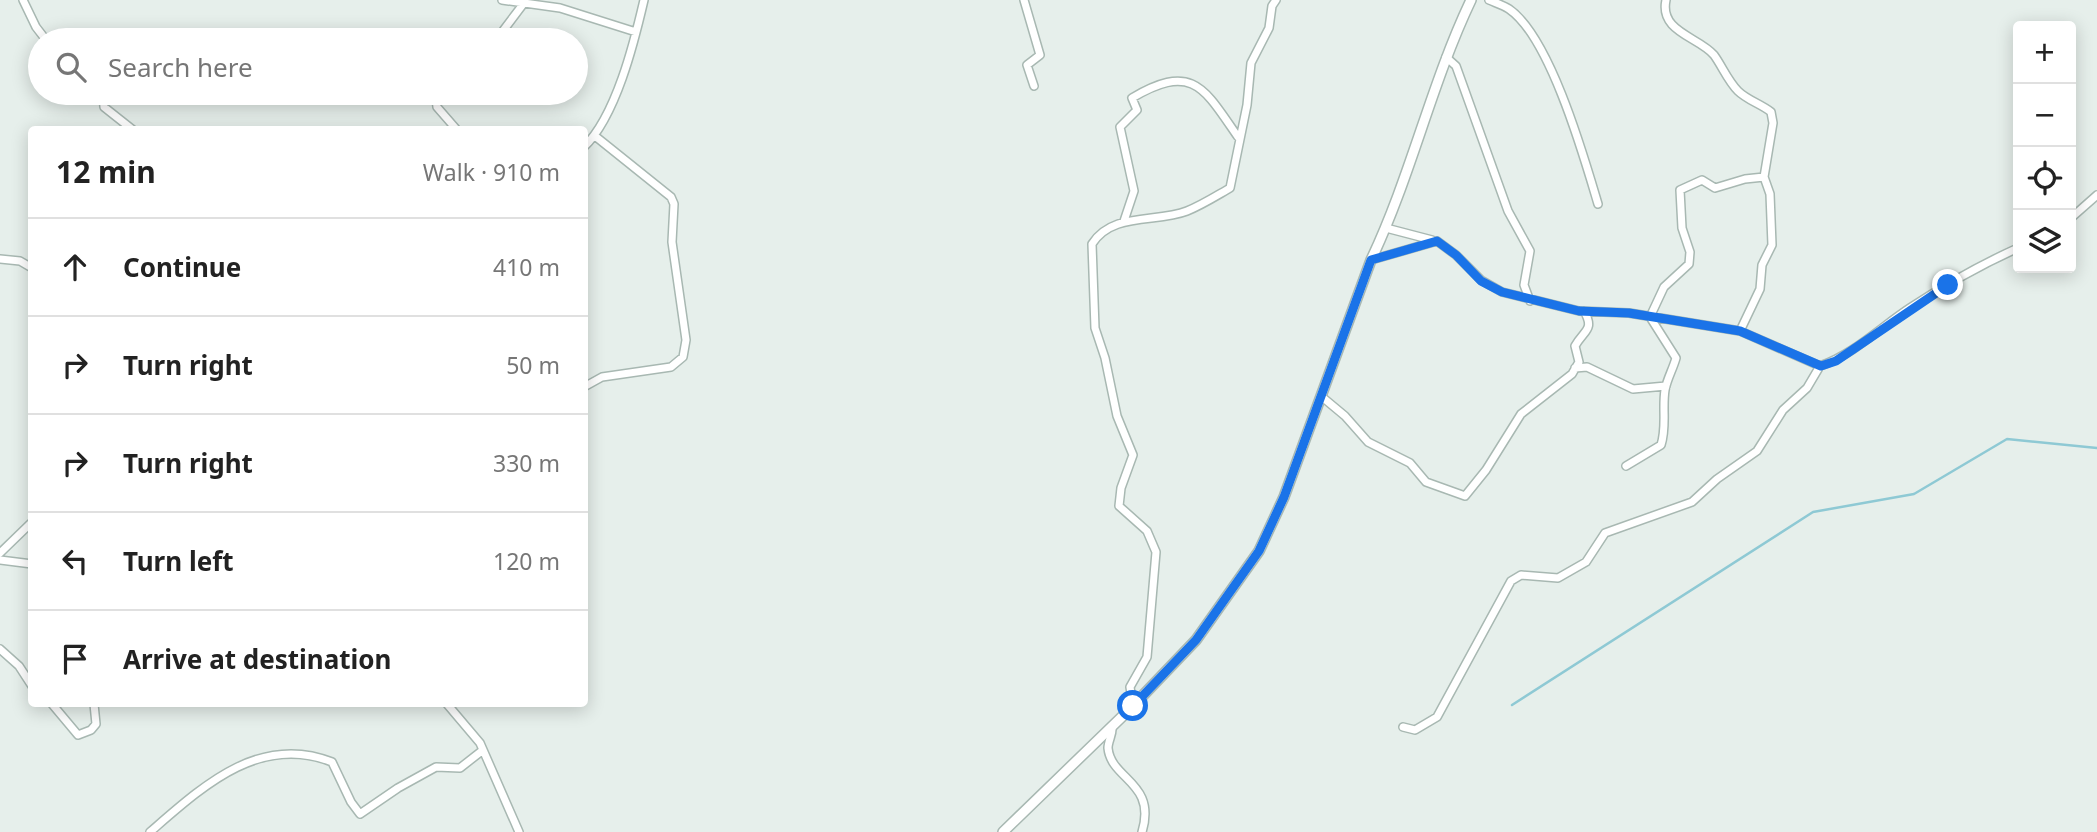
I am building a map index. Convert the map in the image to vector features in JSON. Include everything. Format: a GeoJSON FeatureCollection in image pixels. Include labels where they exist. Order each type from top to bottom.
{"type":"FeatureCollection","features":[{"type":"Feature","properties":{"kind":"street"},"geometry":{"type":"LineString","coordinates":[[23,0],[37,28]]}},
{"type":"Feature","properties":{"kind":"street"},"geometry":{"type":"LineString","coordinates":[[502,0],[561,8],[636,32]]}},
{"type":"Feature","properties":{"kind":"street"},"geometry":{"type":"LineString","coordinates":[[588,143],[595,136],[636,32],[644,0]]}},
{"type":"Feature","properties":{"kind":"street"},"geometry":{"type":"LineString","coordinates":[[1024,0],[1040,55],[1027,65],[1034,86]]}},
{"type":"Feature","properties":{"kind":"street"},"geometry":{"type":"LineString","coordinates":[[1133,706],[1130,687],[1147,657],[1156,552],[1147,531],[1119,506],[1121,488],[1133,455],[1117,416],[1105,358],[1095,328],[1092,244],[1096,237],[1129,218],[1185,212],[1230,188],[1238,137],[1247,105],[1251,63],[1269,28],[1272,6],[1276,0]]}},
{"type":"Feature","properties":{"kind":"street"},"geometry":{"type":"LineString","coordinates":[[1003,832],[1112,727],[1196,640],[1259,551],[1284,497],[1371,260],[1386,228],[1446,57],[1471,0]]}},
{"type":"Feature","properties":{"kind":"street"},"geometry":{"type":"LineString","coordinates":[[1489,0],[1510,10],[1541,51],[1570,118],[1598,205]]}},
{"type":"Feature","properties":{"kind":"street"},"geometry":{"type":"LineString","coordinates":[[1666,0],[1665,7],[1671,23],[1683,36],[1713,54],[1738,91],[1771,112],[1773,123],[1764,177],[1770,194],[1772,245],[1762,265],[1760,289],[1740,331]]}},
{"type":"Feature","properties":{"kind":"street"},"geometry":{"type":"LineString","coordinates":[[505,28],[524,3]]}},
{"type":"Feature","properties":{"kind":"street"},"geometry":{"type":"LineString","coordinates":[[1446,57],[1456,66],[1508,211],[1530,251],[1524,285],[1530,301]]}},
{"type":"Feature","properties":{"kind":"street"},"geometry":{"type":"LineString","coordinates":[[1124,222],[1134,191],[1120,127],[1137,110],[1132,98],[1151,87],[1182,79],[1191,82],[1211,97],[1238,137]]}},
{"type":"Feature","properties":{"kind":"street"},"geometry":{"type":"LineString","coordinates":[[104,105],[128,126]]}},
{"type":"Feature","properties":{"kind":"street"},"geometry":{"type":"LineString","coordinates":[[437,105],[454,126]]}},
{"type":"Feature","properties":{"kind":"street"},"geometry":{"type":"LineString","coordinates":[[588,385],[602,377],[671,367],[682,357],[686,340],[672,242],[674,204],[671,197],[595,136]]}},
{"type":"Feature","properties":{"kind":"street"},"geometry":{"type":"LineString","coordinates":[[1650,317],[1664,286],[1689,264],[1690,252],[1682,228],[1680,190],[1702,180],[1715,188],[1745,179],[1764,177]]}},
{"type":"Feature","properties":{"kind":"street"},"geometry":{"type":"LineString","coordinates":[[2076,214],[2097,195]]}},
{"type":"Feature","properties":{"kind":"street"},"geometry":{"type":"LineString","coordinates":[[1386,228],[1437,241],[1456,255],[1481,281],[1502,292],[1530,301],[1584,311],[1629,313],[1740,331],[1821,366]]}},
{"type":"Feature","properties":{"kind":"street"},"geometry":{"type":"LineString","coordinates":[[1371,260],[1437,241]]}},
{"type":"Feature","properties":{"kind":"street"},"geometry":{"type":"LineString","coordinates":[[1403,727],[1415,730],[1437,717],[1511,581],[1521,575],[1558,578],[1586,562],[1605,533],[1692,502],[1717,479],[1757,451],[1783,410],[1807,388],[1821,366],[1836,361],[1910,308],[1976,267],[2013,250]]}},
{"type":"Feature","properties":{"kind":"street"},"geometry":{"type":"LineString","coordinates":[[0,259],[20,261],[28,266]]}},
{"type":"Feature","properties":{"kind":"street"},"geometry":{"type":"LineString","coordinates":[[1321,397],[1345,416],[1368,442],[1410,463],[1426,482],[1465,496],[1486,470],[1521,414],[1576,368],[1579,362],[1575,345],[1590,329],[1591,323],[1584,311]]}},
{"type":"Feature","properties":{"kind":"street"},"geometry":{"type":"LineString","coordinates":[[1626,466],[1661,445],[1667,427],[1663,409],[1666,386],[1676,358],[1650,317]]}},
{"type":"Feature","properties":{"kind":"street"},"geometry":{"type":"LineString","coordinates":[[1576,368],[1587,367],[1633,389],[1666,386]]}},
{"type":"Feature","properties":{"kind":"street"},"geometry":{"type":"LineString","coordinates":[[0,553],[28,526]]}},
{"type":"Feature","properties":{"kind":"street"},"geometry":{"type":"LineString","coordinates":[[0,560],[28,564]]}},
{"type":"Feature","properties":{"kind":"street"},"geometry":{"type":"LineString","coordinates":[[0,649],[19,666],[28,680]]}},
{"type":"Feature","properties":{"kind":"street"},"geometry":{"type":"LineString","coordinates":[[55,707],[78,735],[92,730],[96,724],[94,707]]}},
{"type":"Feature","properties":{"kind":"street"},"geometry":{"type":"LineString","coordinates":[[448,707],[482,750],[519,832]]}},
{"type":"Feature","properties":{"kind":"street"},"geometry":{"type":"LineString","coordinates":[[1112,727],[1108,749],[1119,768],[1141,794],[1145,809],[1142,832]]}},
{"type":"Feature","properties":{"kind":"street"},"geometry":{"type":"LineString","coordinates":[[150,832],[219,776],[281,751],[316,755],[332,762],[351,802],[360,814],[398,788],[436,767],[460,768],[482,750]]}},
{"type":"Feature","properties":{"kind":"waterway"},"geometry":{"type":"LineString","coordinates":[[1512,705],[1813,512],[1914,494],[2007,439],[2097,448]]}},
{"type":"Feature","properties":{"kind":"route"},"geometry":{"type":"LineString","coordinates":[[1133,706],[1196,640],[1259,551],[1284,497],[1371,260],[1391,252],[1437,241],[1456,255],[1481,281],[1531,302],[1579,311],[1629,313],[1740,331],[1821,366],[1836,361],[1910,308],[1948,285]]}}]}
